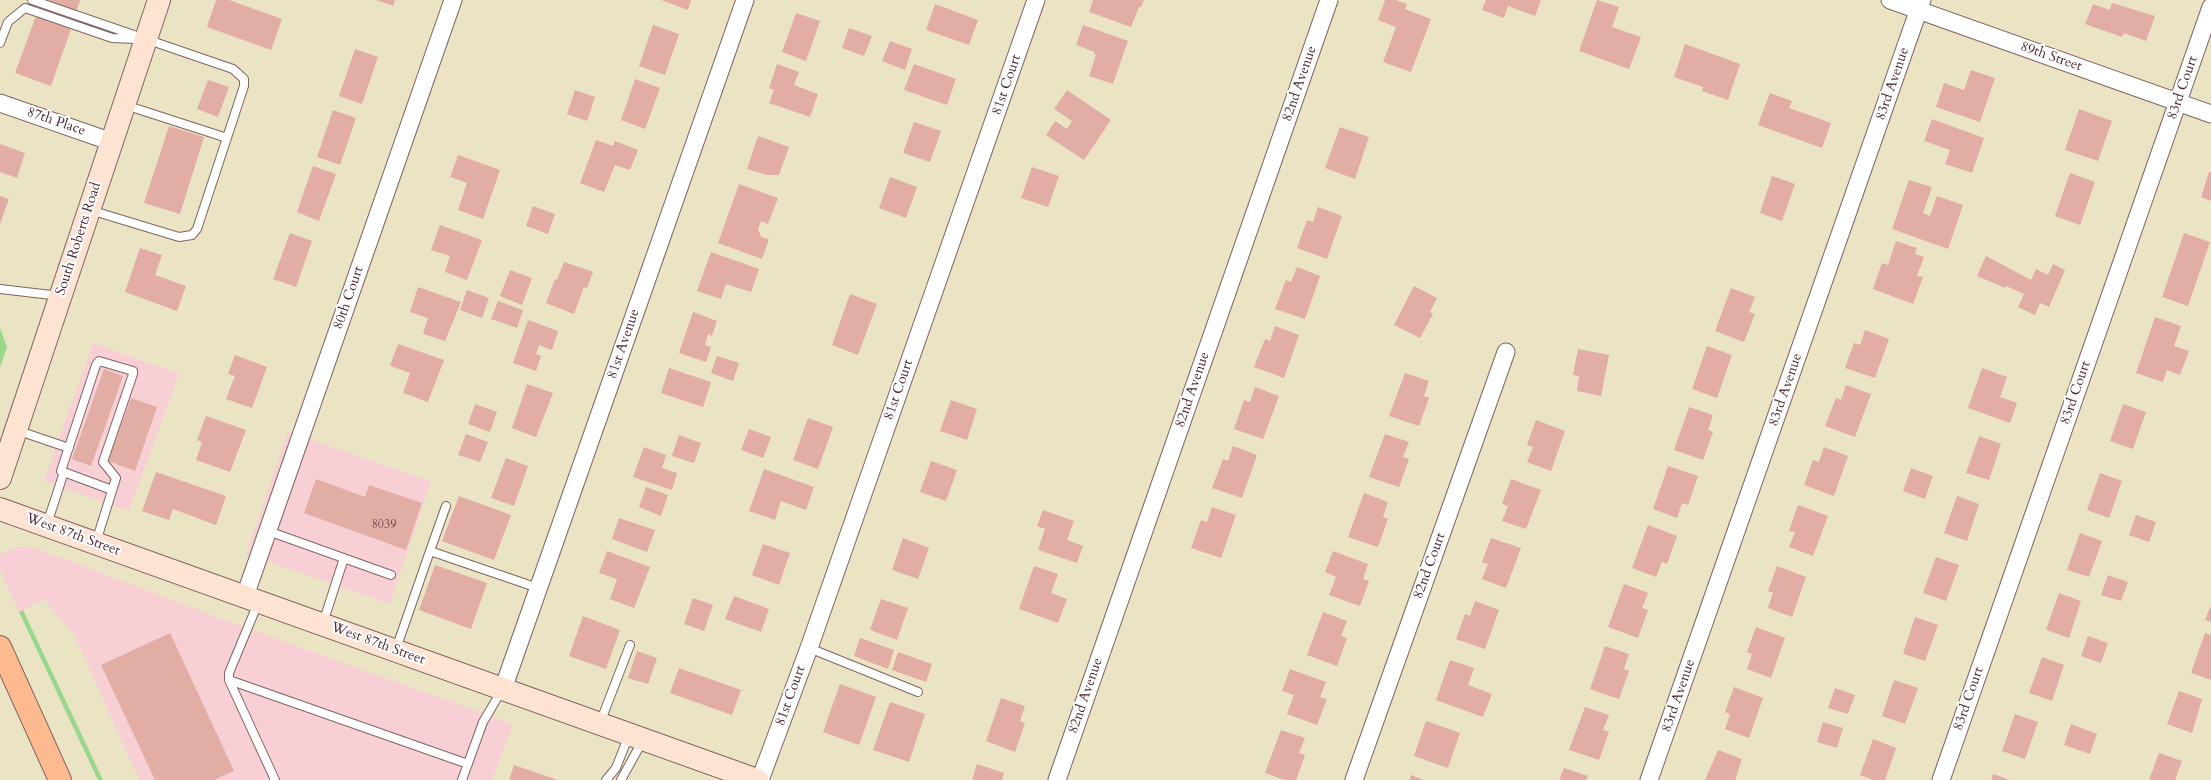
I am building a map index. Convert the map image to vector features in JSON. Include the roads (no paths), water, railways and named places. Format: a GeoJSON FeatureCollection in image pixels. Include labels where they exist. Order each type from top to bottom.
{"type":"FeatureCollection","features":[{"type":"Feature","properties":{"kind":"highway"},"geometry":{"type":"LineString","coordinates":[[0,647],[60,780]]}},
{"type":"Feature","properties":{"kind":"main road","name":"South Roberts Road"},"geometry":{"type":"LineString","coordinates":[[0,478],[159,0]]}},
{"type":"Feature","properties":{"kind":"main road","name":"West 87th Street"},"geometry":{"type":"LineString","coordinates":[[0,509],[636,737],[721,771],[757,780]]}},
{"type":"Feature","properties":{"kind":"street","name":"80th Court"},"geometry":{"type":"LineString","coordinates":[[252,599],[268,531],[453,0]]}},
{"type":"Feature","properties":{"kind":"street","name":"81st Avenue"},"geometry":{"type":"LineString","coordinates":[[503,689],[745,0]]}},
{"type":"Feature","properties":{"kind":"street","name":"81st Court"},"geometry":{"type":"LineString","coordinates":[[760,780],[809,648],[1036,0]]}},
{"type":"Feature","properties":{"kind":"street","name":"82nd Avenue"},"geometry":{"type":"LineString","coordinates":[[1057,780],[1329,0]]}},
{"type":"Feature","properties":{"kind":"street","name":"89th Street"},"geometry":{"type":"LineString","coordinates":[[1890,0],[1920,5],[2211,114]]}},
{"type":"Feature","properties":{"kind":"street","name":"83rd Avenue"},"geometry":{"type":"LineString","coordinates":[[1649,780],[1920,5]]}},
{"type":"Feature","properties":{"kind":"street","name":"83rd Court"},"geometry":{"type":"LineString","coordinates":[[1941,780],[2211,7]]}},
{"type":"Feature","properties":{"kind":"street","name":"87th Place"},"geometry":{"type":"LineString","coordinates":[[0,103],[112,142]]}},
{"type":"Feature","properties":{"kind":"street","name":"82nd Court"},"geometry":{"type":"LineString","coordinates":[[1354,780],[1506,352]]}},
{"type":"Feature","properties":{"kind":"lane"},"geometry":{"type":"LineString","coordinates":[[32,0],[233,69],[241,74],[244,79],[244,86],[197,229],[192,235],[179,237],[89,210]]}},
{"type":"Feature","properties":{"kind":"lane"},"geometry":{"type":"LineString","coordinates":[[0,43],[8,22],[25,8],[112,38],[145,40]]}},
{"type":"Feature","properties":{"kind":"lane"},"geometry":{"type":"LineString","coordinates":[[124,104],[227,138]]}},
{"type":"Feature","properties":{"kind":"lane"},"geometry":{"type":"LineString","coordinates":[[0,288],[60,296]]}},
{"type":"Feature","properties":{"kind":"lane"},"geometry":{"type":"LineString","coordinates":[[95,543],[116,478],[103,462],[133,371],[99,361],[96,365],[61,471],[112,490]]}},
{"type":"Feature","properties":{"kind":"lane"},"geometry":{"type":"LineString","coordinates":[[16,430],[68,448]]}},
{"type":"Feature","properties":{"kind":"lane"},"geometry":{"type":"LineString","coordinates":[[46,525],[64,472]]}},
{"type":"Feature","properties":{"kind":"lane"},"geometry":{"type":"LineString","coordinates":[[395,650],[446,506]]}},
{"type":"Feature","properties":{"kind":"lane"},"geometry":{"type":"LineString","coordinates":[[268,531],[391,575]]}},
{"type":"Feature","properties":{"kind":"lane"},"geometry":{"type":"LineString","coordinates":[[430,550],[538,588]]}},
{"type":"Feature","properties":{"kind":"lane"},"geometry":{"type":"LineString","coordinates":[[322,624],[344,558]]}},
{"type":"Feature","properties":{"kind":"lane"},"geometry":{"type":"LineString","coordinates":[[252,599],[229,673],[229,680],[275,780]]}},
{"type":"Feature","properties":{"kind":"lane"},"geometry":{"type":"LineString","coordinates":[[600,724],[630,645]]}},
{"type":"Feature","properties":{"kind":"lane"},"geometry":{"type":"LineString","coordinates":[[809,648],[918,692]]}},
{"type":"Feature","properties":{"kind":"lane"},"geometry":{"type":"LineString","coordinates":[[229,680],[468,764]]}},
{"type":"Feature","properties":{"kind":"lane"},"geometry":{"type":"LineString","coordinates":[[462,780],[483,722],[503,689]]}},
{"type":"Feature","properties":{"kind":"lane"},"geometry":{"type":"LineString","coordinates":[[606,780],[616,768],[636,737]]}},
{"type":"Feature","properties":{"kind":"lane"},"geometry":{"type":"LineString","coordinates":[[621,780],[636,737]]}}]}
